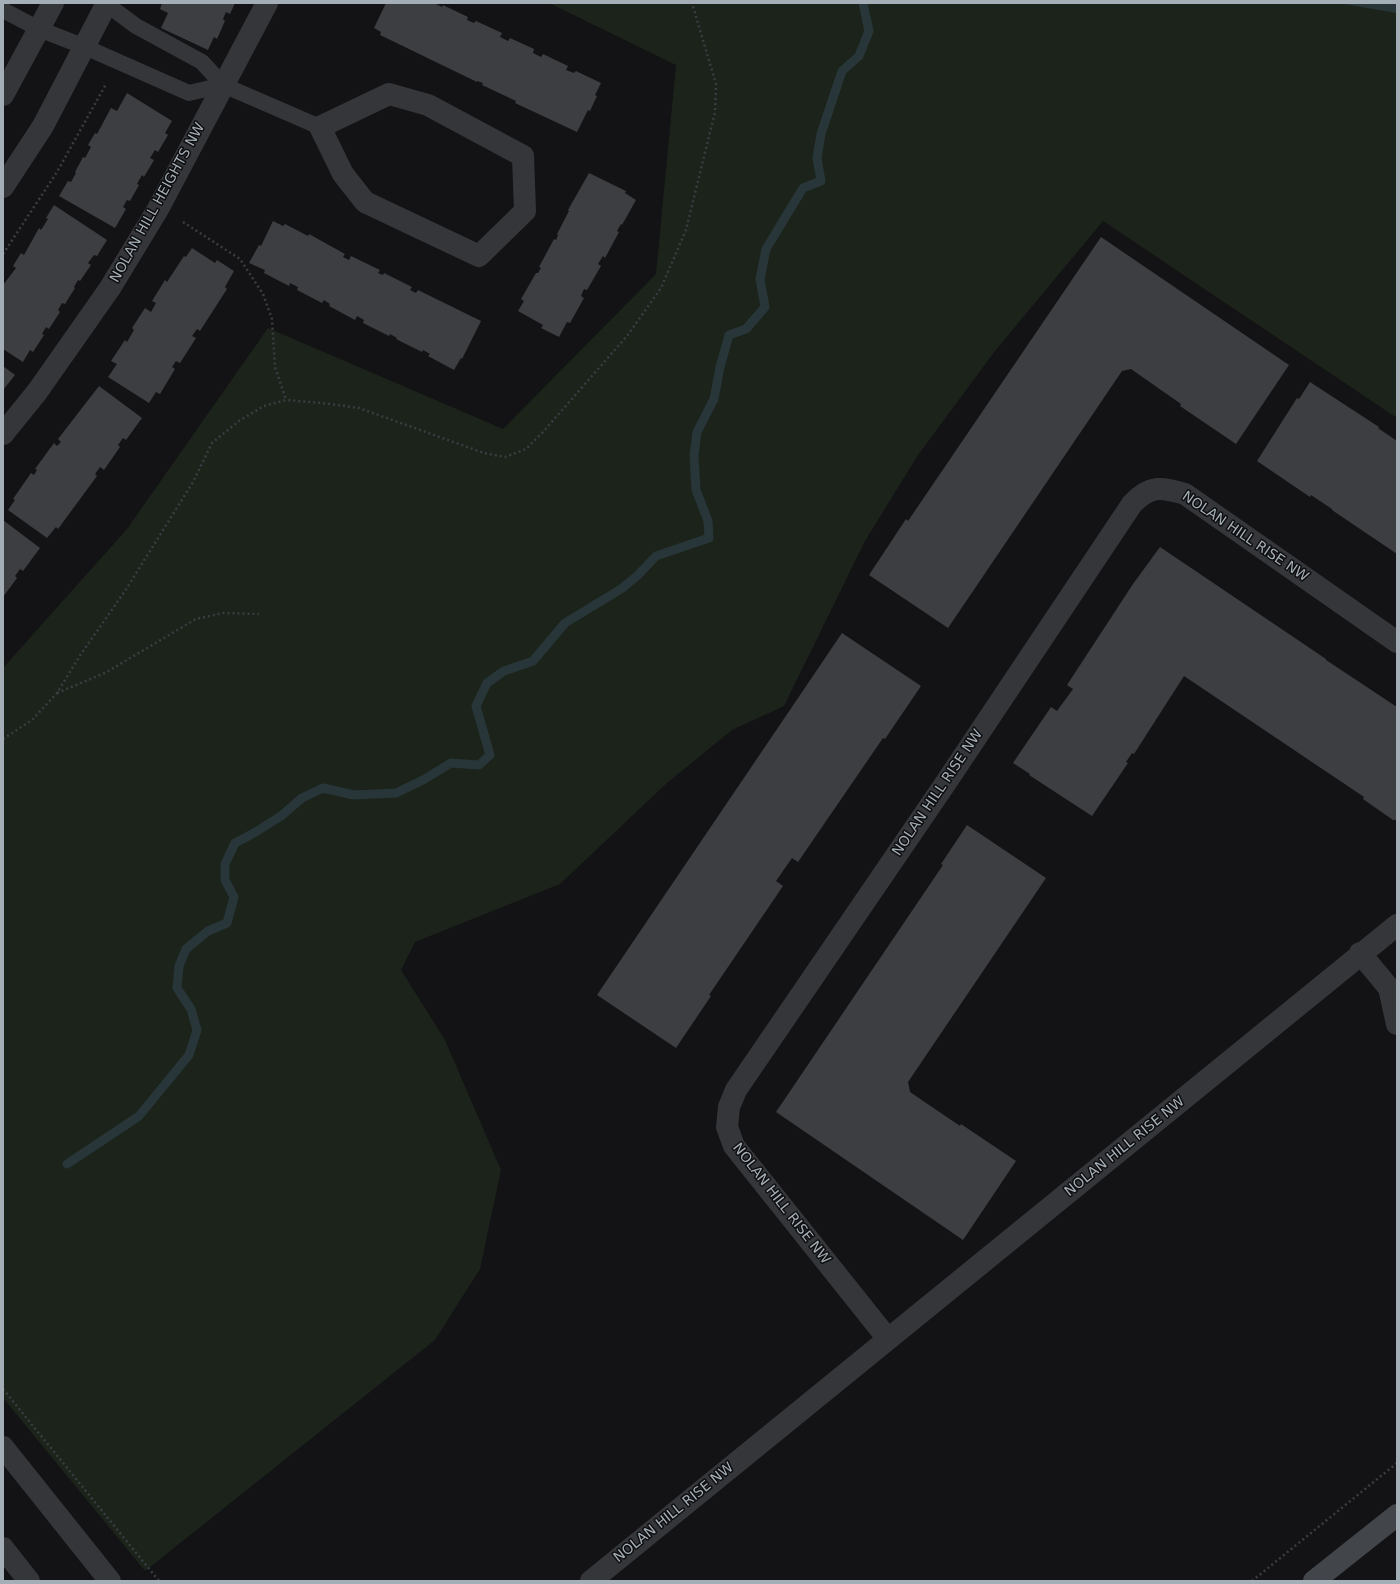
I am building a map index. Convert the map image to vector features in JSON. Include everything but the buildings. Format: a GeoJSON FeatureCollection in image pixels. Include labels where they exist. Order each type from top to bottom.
{"type":"FeatureCollection","features":[{"type":"Feature","properties":{"kind":"main road"},"geometry":{"type":"LineString","coordinates":[[1314,1581],[1397,1515]]}},
{"type":"Feature","properties":{"kind":"street"},"geometry":{"type":"LineString","coordinates":[[3,95],[53,3]]}},
{"type":"Feature","properties":{"kind":"street"},"geometry":{"type":"LineString","coordinates":[[3,187],[42,126],[85,47],[106,3]]}},
{"type":"Feature","properties":{"kind":"street","name":"NOLAN HILL HEIGHTS NW"},"geometry":{"type":"LineString","coordinates":[[3,434],[37,392],[110,288],[158,209],[268,3]]}},
{"type":"Feature","properties":{"kind":"street"},"geometry":{"type":"LineString","coordinates":[[389,94],[428,105],[523,156],[525,211],[479,256],[365,202],[343,174],[320,127],[389,94]]}},
{"type":"Feature","properties":{"kind":"street","name":"NOLAN HILL RISE NW"},"geometry":{"type":"LineString","coordinates":[[888,1339],[734,1146],[727,1127],[729,1108],[736,1090],[945,784],[1132,504],[1142,494],[1155,489],[1170,490],[1185,494],[1397,642]]}},
{"type":"Feature","properties":{"kind":"street","name":"NOLAN HILL RISE NW"},"geometry":{"type":"LineString","coordinates":[[591,1581],[1360,953],[1397,925]]}},
{"type":"Feature","properties":{"kind":"street"},"geometry":{"type":"LineString","coordinates":[[1360,953],[1393,990],[1397,1024]]}},
{"type":"Feature","properties":{"kind":"street"},"geometry":{"type":"LineString","coordinates":[[3,1447],[110,1581]]}},
{"type":"Feature","properties":{"kind":"street"},"geometry":{"type":"LineString","coordinates":[[3,1548],[29,1581]]}},
{"type":"Feature","properties":{"kind":"lane"},"geometry":{"type":"LineString","coordinates":[[106,3],[136,26],[202,62],[223,85],[320,127]]}},
{"type":"Feature","properties":{"kind":"lane"},"geometry":{"type":"LineString","coordinates":[[3,10],[39,29],[85,47],[189,93],[223,85]]}},
{"type":"Feature","properties":{"kind":"path"},"geometry":{"type":"LineString","coordinates":[[3,739],[32,720],[56,693],[125,591],[193,482],[212,443],[239,421],[264,406],[286,400],[322,402],[359,408],[484,453],[505,457],[526,449],[543,432],[627,336],[661,288],[686,230],[715,112],[716,84],[692,3]]}},
{"type":"Feature","properties":{"kind":"path"},"geometry":{"type":"LineString","coordinates":[[3,254],[57,172],[118,62]]}},
{"type":"Feature","properties":{"kind":"path"},"geometry":{"type":"LineString","coordinates":[[158,209],[176,217],[240,259],[263,294],[272,318],[275,367],[286,400]]}},
{"type":"Feature","properties":{"kind":"path"},"geometry":{"type":"LineString","coordinates":[[56,693],[105,673],[196,619],[223,613],[259,614]]}},
{"type":"Feature","properties":{"kind":"path"},"geometry":{"type":"LineString","coordinates":[[3,1389],[159,1581]]}},
{"type":"Feature","properties":{"kind":"path"},"geometry":{"type":"LineString","coordinates":[[1252,1581],[1397,1463]]}},
{"type":"Feature","properties":{"kind":"shaded area"},"geometry":{"type":"Polygon","coordinates":[[[549,3],[1397,3],[1397,418],[1103,221],[995,351],[918,455],[865,541],[784,706],[732,730],[667,783],[560,884],[415,942],[401,970],[445,1040],[501,1170],[480,1269],[435,1340],[145,1571],[3,1398],[3,668],[127,529],[268,328],[503,429],[656,274],[676,65],[549,3]]]}},
{"type":"Feature","properties":{"kind":"shaded area"},"geometry":{"type":"Polygon","coordinates":[[[1338,3],[1397,3],[1397,13],[1338,3]]]}},
{"type":"Feature","properties":{"kind":"waterway"},"geometry":{"type":"LineString","coordinates":[[67,1164],[139,1116],[189,1055],[197,1030],[191,1009],[177,988],[179,966],[186,949],[208,931],[227,923],[234,897],[225,880],[225,864],[235,843],[281,816],[302,798],[323,788],[354,795],[396,793],[423,780],[451,763],[479,765],[490,755],[476,706],[487,683],[504,671],[533,661],[565,623],[621,589],[637,576],[656,556],[709,538],[708,521],[696,490],[694,455],[697,432],[714,399],[720,367],[729,335],[746,329],[765,307],[760,279],[766,249],[803,188],[821,181],[817,158],[821,134],[842,71],[859,56],[869,31],[863,3]]}}]}
